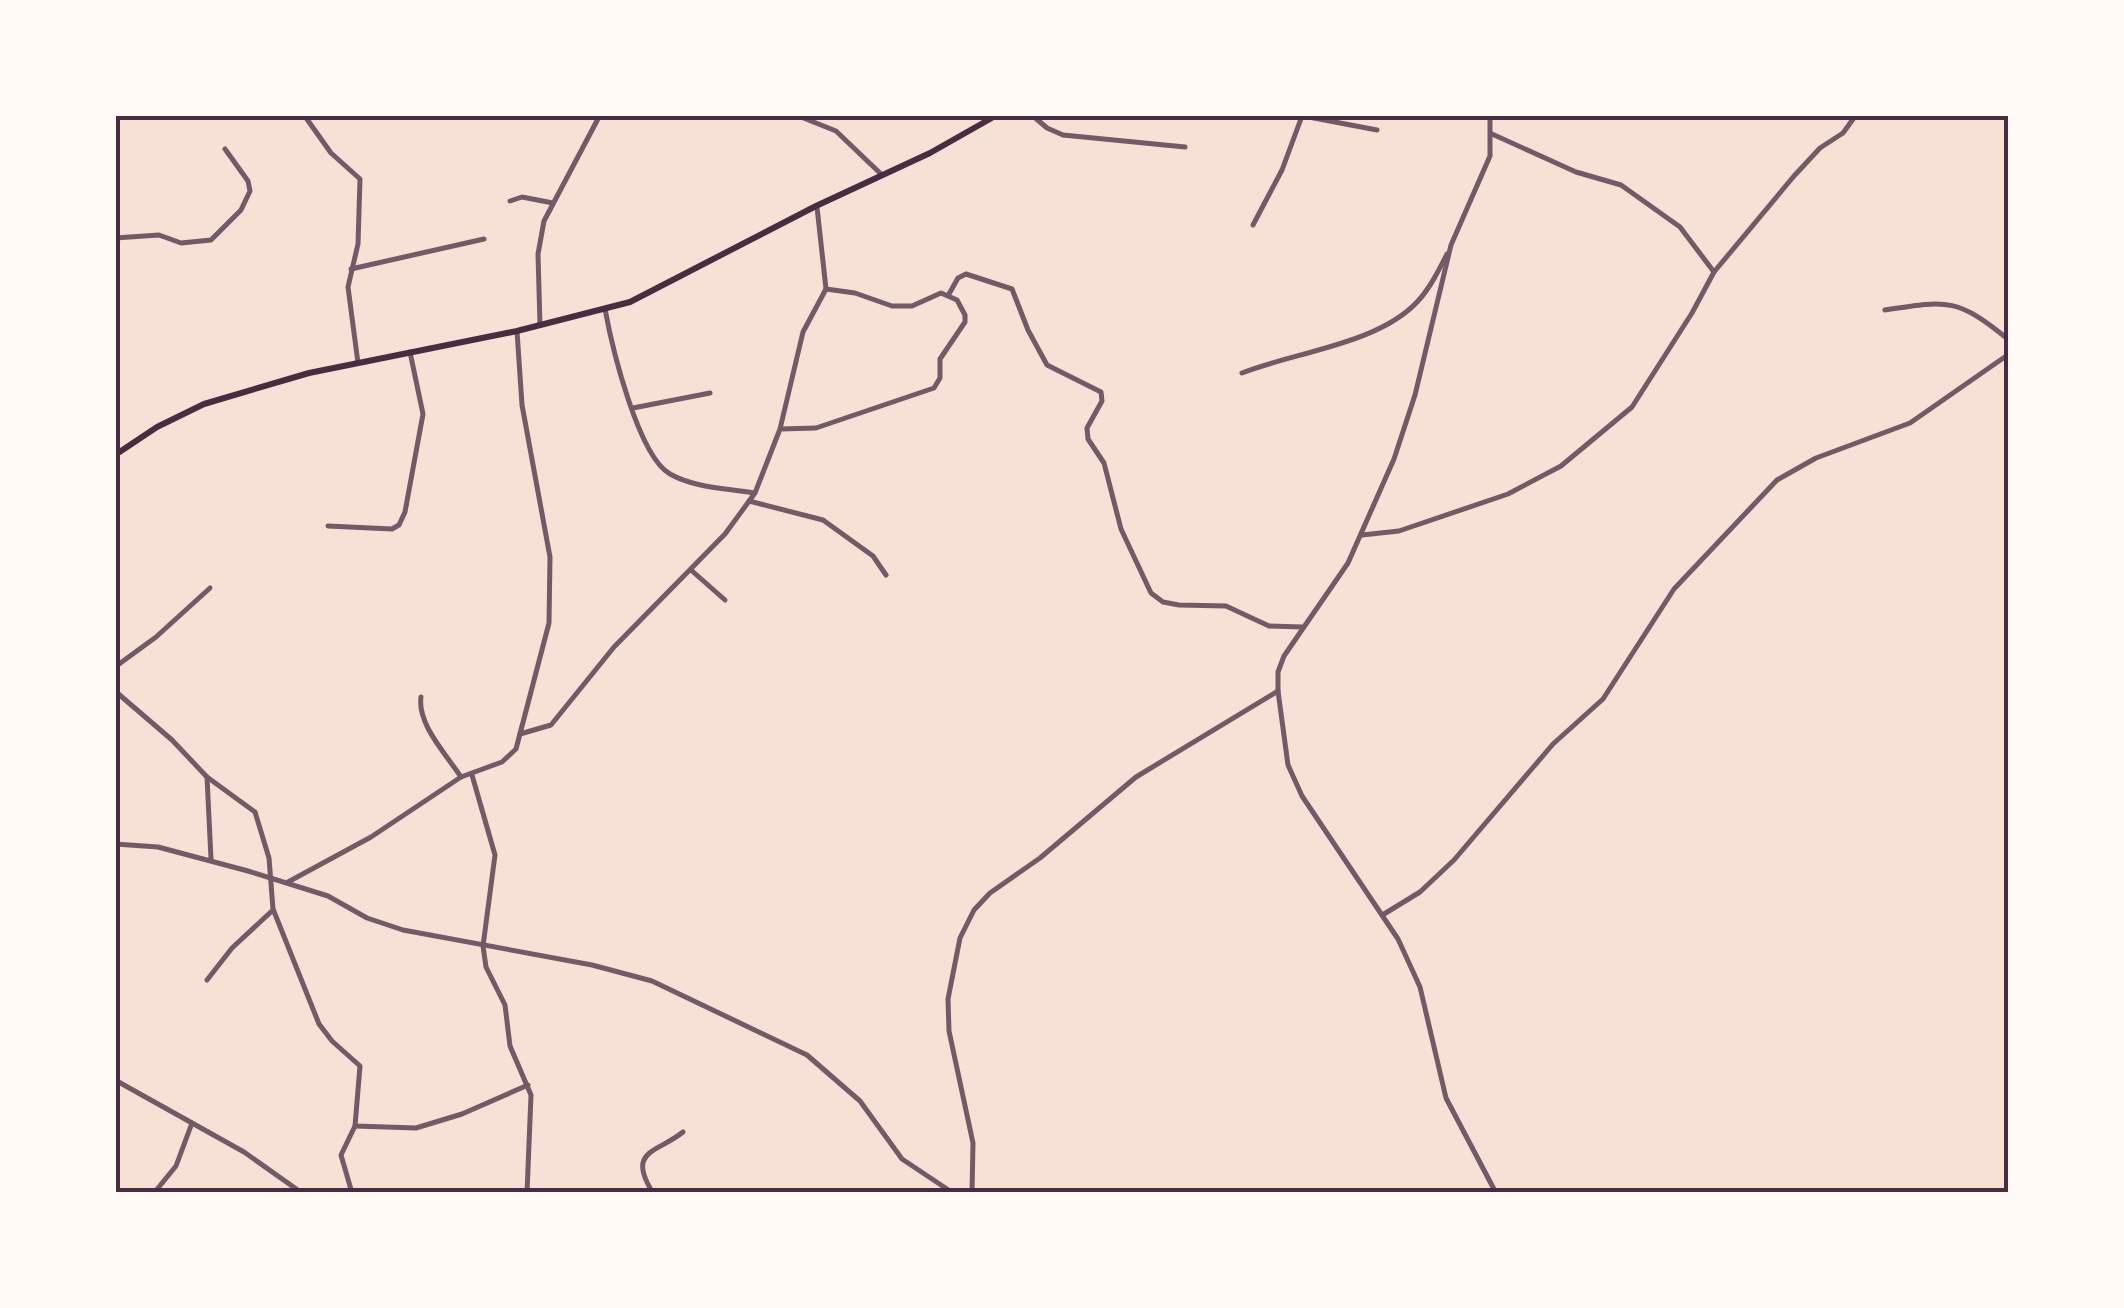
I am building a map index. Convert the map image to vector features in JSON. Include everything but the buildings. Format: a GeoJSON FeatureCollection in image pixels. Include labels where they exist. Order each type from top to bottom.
{"type":"FeatureCollection","features":[{"type":"Feature","properties":{"kind":"main road"},"geometry":{"type":"LineString","coordinates":[[115,455],[157,427],[204,404],[309,373],[517,331],[630,302],[998,115]]}},
{"type":"Feature","properties":{"kind":"street"},"geometry":{"type":"LineString","coordinates":[[304,115],[331,154],[360,179],[358,244],[348,287],[358,363]]}},
{"type":"Feature","properties":{"kind":"street"},"geometry":{"type":"LineString","coordinates":[[540,325],[538,254],[544,221],[600,115]]}},
{"type":"Feature","properties":{"kind":"street"},"geometry":{"type":"LineString","coordinates":[[796,115],[836,131],[883,176]]}},
{"type":"Feature","properties":{"kind":"street"},"geometry":{"type":"LineString","coordinates":[[1032,115],[1063,135],[1184,146]]}},
{"type":"Feature","properties":{"kind":"street"},"geometry":{"type":"LineString","coordinates":[[1253,225],[1282,170],[1300,115],[1378,130]]}},
{"type":"Feature","properties":{"kind":"street"},"geometry":{"type":"LineString","coordinates":[[1242,373],[1360,336],[1403,314],[1427,289],[1452,245],[1490,156],[1490,115]]}},
{"type":"Feature","properties":{"kind":"street"},"geometry":{"type":"LineString","coordinates":[[1362,536],[1399,531],[1508,494],[1561,466],[1632,407],[1714,272],[1794,176],[1820,148],[1842,134],[1856,115]]}},
{"type":"Feature","properties":{"kind":"street"},"geometry":{"type":"LineString","coordinates":[[1492,134],[1576,172],[1621,186],[1680,227],[1714,272]]}},
{"type":"Feature","properties":{"kind":"street"},"geometry":{"type":"LineString","coordinates":[[115,238],[159,235],[180,244],[210,240],[241,210],[250,191],[248,181],[225,149]]}},
{"type":"Feature","properties":{"kind":"street"},"geometry":{"type":"LineString","coordinates":[[510,201],[522,197],[553,203]]}},
{"type":"Feature","properties":{"kind":"street"},"geometry":{"type":"LineString","coordinates":[[520,734],[552,726],[614,647],[725,534],[755,493],[780,428],[803,332],[826,290],[816,206]]}},
{"type":"Feature","properties":{"kind":"street"},"geometry":{"type":"LineString","coordinates":[[351,269],[484,239]]}},
{"type":"Feature","properties":{"kind":"street"},"geometry":{"type":"LineString","coordinates":[[1452,245],[1404,432],[1348,563],[1284,656],[1278,672],[1278,692],[1285,750],[1302,796],[1384,914],[1420,987],[1446,1098],[1496,1193]]}},
{"type":"Feature","properties":{"kind":"street"},"geometry":{"type":"LineString","coordinates":[[115,248],[115,264]]}},
{"type":"Feature","properties":{"kind":"street"},"geometry":{"type":"LineString","coordinates":[[949,294],[958,278],[966,274],[1012,288],[1028,330],[1047,364],[1101,392],[1102,401],[1087,428],[1088,439],[1104,463],[1121,529],[1150,593],[1163,602],[1226,606],[1269,626],[1302,628]]}},
{"type":"Feature","properties":{"kind":"street"},"geometry":{"type":"LineString","coordinates":[[780,428],[816,428],[934,388],[940,378],[940,360],[964,322],[957,300],[949,294],[912,306],[892,306],[856,294],[826,290]]}},
{"type":"Feature","properties":{"kind":"street"},"geometry":{"type":"LineString","coordinates":[[1885,310],[1939,302],[1961,305],[2009,340]]}},
{"type":"Feature","properties":{"kind":"street"},"geometry":{"type":"LineString","coordinates":[[604,309],[633,408],[654,459],[667,472],[694,484],[755,493]]}},
{"type":"Feature","properties":{"kind":"street"},"geometry":{"type":"LineString","coordinates":[[286,884],[371,837],[462,778],[502,762],[516,749],[548,624],[550,558],[522,405],[517,331]]}},
{"type":"Feature","properties":{"kind":"street"},"geometry":{"type":"LineString","coordinates":[[328,526],[392,530],[399,525],[405,512],[423,414],[410,352]]}},
{"type":"Feature","properties":{"kind":"street"},"geometry":{"type":"LineString","coordinates":[[1384,914],[1420,892],[1454,860],[1534,766],[1603,699],[1674,590],[1778,480],[1816,458],[1910,423],[2009,354]]}},
{"type":"Feature","properties":{"kind":"street"},"geometry":{"type":"LineString","coordinates":[[633,408],[710,393]]}},
{"type":"Feature","properties":{"kind":"street"},"geometry":{"type":"LineString","coordinates":[[748,501],[822,520],[872,556],[886,575]]}},
{"type":"Feature","properties":{"kind":"street"},"geometry":{"type":"LineString","coordinates":[[691,570],[725,600]]}},
{"type":"Feature","properties":{"kind":"street"},"geometry":{"type":"LineString","coordinates":[[115,667],[156,637],[210,588]]}},
{"type":"Feature","properties":{"kind":"street"},"geometry":{"type":"LineString","coordinates":[[115,691],[172,740],[207,777],[255,812],[269,858],[273,909],[320,1024],[360,1066],[355,1126],[341,1155],[352,1193]]}},
{"type":"Feature","properties":{"kind":"street"},"geometry":{"type":"LineString","coordinates":[[972,1193],[973,1143],[949,1031],[948,999],[960,938],[974,910],[990,893],[1040,858],[1136,778],[1278,692]]}},
{"type":"Feature","properties":{"kind":"street"},"geometry":{"type":"LineString","coordinates":[[421,697],[419,710],[462,778]]}},
{"type":"Feature","properties":{"kind":"street"},"geometry":{"type":"LineString","coordinates":[[472,774],[495,869],[482,946],[486,967],[505,1005],[510,1046],[531,1095],[527,1193]]}},
{"type":"Feature","properties":{"kind":"street"},"geometry":{"type":"LineString","coordinates":[[207,777],[210,860]]}},
{"type":"Feature","properties":{"kind":"street"},"geometry":{"type":"LineString","coordinates":[[115,844],[158,847],[210,860],[328,896],[367,918],[403,930],[640,976],[807,1056],[860,1101],[902,1159],[953,1193]]}},
{"type":"Feature","properties":{"kind":"street"},"geometry":{"type":"LineString","coordinates":[[207,980],[232,948],[273,909]]}},
{"type":"Feature","properties":{"kind":"street"},"geometry":{"type":"LineString","coordinates":[[115,1080],[244,1152],[302,1193]]}},
{"type":"Feature","properties":{"kind":"street"},"geometry":{"type":"LineString","coordinates":[[355,1126],[416,1128],[462,1114],[528,1085]]}},
{"type":"Feature","properties":{"kind":"street"},"geometry":{"type":"LineString","coordinates":[[154,1193],[176,1166],[192,1124]]}},
{"type":"Feature","properties":{"kind":"street"},"geometry":{"type":"LineString","coordinates":[[653,1193],[644,1176],[644,1156],[683,1132]]}}]}
